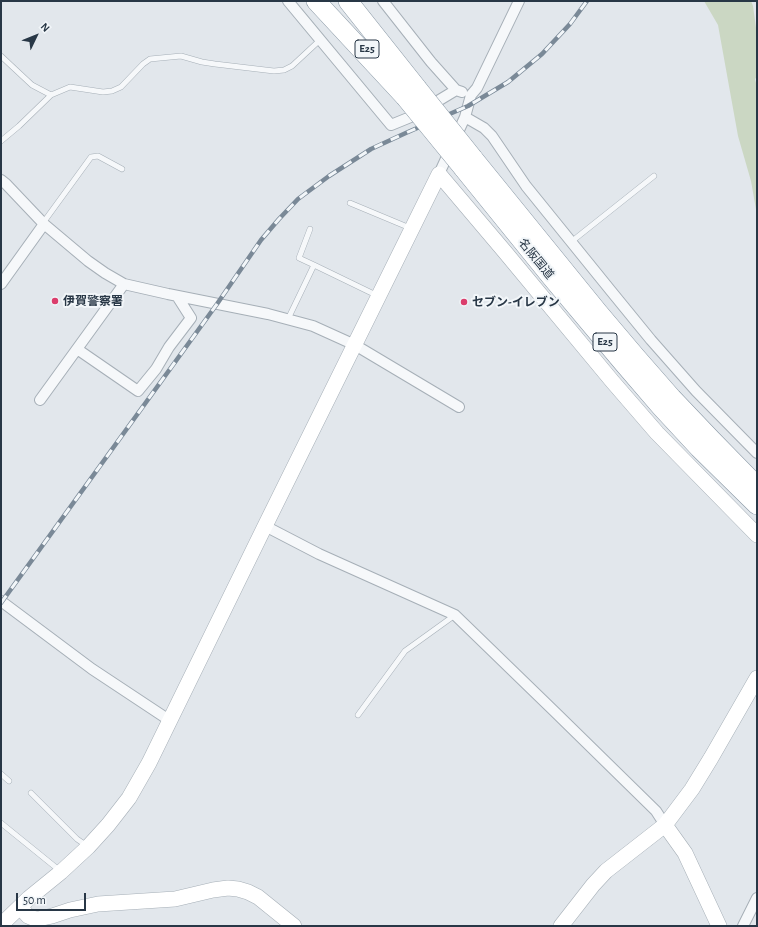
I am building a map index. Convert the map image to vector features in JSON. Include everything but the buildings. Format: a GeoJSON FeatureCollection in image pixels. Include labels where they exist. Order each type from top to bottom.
{"type":"FeatureCollection","features":[{"type":"Feature","properties":{"kind":"highway"},"geometry":{"type":"LineString","coordinates":[[316,1],[411,92]]}},
{"type":"Feature","properties":{"kind":"highway","name":"名阪国道"},"geometry":{"type":"LineString","coordinates":[[328,1],[411,92],[468,163],[636,357],[716,445],[757,486]]}},
{"type":"Feature","properties":{"kind":"highway","name":"名阪国道"},"geometry":{"type":"LineString","coordinates":[[348,1],[411,92]]}},
{"type":"Feature","properties":{"kind":"highway"},"geometry":{"type":"LineString","coordinates":[[356,1],[404,67],[411,92]]}},
{"type":"Feature","properties":{"kind":"highway","name":"名阪国道"},"geometry":{"type":"LineString","coordinates":[[468,163],[552,278],[624,364],[699,448],[757,505]]}},
{"type":"Feature","properties":{"kind":"street"},"geometry":{"type":"LineString","coordinates":[[288,1],[391,125],[413,116],[456,90]]}},
{"type":"Feature","properties":{"kind":"street"},"geometry":{"type":"LineString","coordinates":[[383,1],[431,62],[456,90],[471,95]]}},
{"type":"Feature","properties":{"kind":"street"},"geometry":{"type":"LineString","coordinates":[[3,921],[88,847],[108,825],[129,798],[149,763],[439,174],[465,117],[471,95],[477,88],[519,1]]}},
{"type":"Feature","properties":{"kind":"street"},"geometry":{"type":"LineString","coordinates":[[465,117],[484,128],[492,136],[526,186],[646,334],[696,391],[757,453]]}},
{"type":"Feature","properties":{"kind":"street"},"geometry":{"type":"LineString","coordinates":[[439,174],[657,433],[757,536]]}},
{"type":"Feature","properties":{"kind":"street"},"geometry":{"type":"LineString","coordinates":[[1,180],[44,224],[105,273],[124,284],[268,314],[312,326],[355,345],[459,406]]}},
{"type":"Feature","properties":{"kind":"street"},"geometry":{"type":"LineString","coordinates":[[1,284],[44,224]]}},
{"type":"Feature","properties":{"kind":"street"},"geometry":{"type":"LineString","coordinates":[[40,400],[124,284]]}},
{"type":"Feature","properties":{"kind":"street"},"geometry":{"type":"LineString","coordinates":[[77,349],[138,391],[156,369],[169,347],[191,318],[177,296]]}},
{"type":"Feature","properties":{"kind":"street"},"geometry":{"type":"LineString","coordinates":[[265,526],[326,558],[455,615],[656,811],[685,853],[719,926]]}},
{"type":"Feature","properties":{"kind":"street"},"geometry":{"type":"LineString","coordinates":[[1,601],[92,669],[169,720]]}},
{"type":"Feature","properties":{"kind":"street"},"geometry":{"type":"LineString","coordinates":[[561,926],[593,885],[606,872],[665,825],[692,789],[756,682]]}},
{"type":"Feature","properties":{"kind":"street"},"geometry":{"type":"LineString","coordinates":[[20,907],[28,916],[38,919],[98,904],[175,898],[228,888],[238,889],[258,897],[294,926]]}},
{"type":"Feature","properties":{"kind":"street"},"geometry":{"type":"LineString","coordinates":[[743,926],[757,898]]}},
{"type":"Feature","properties":{"kind":"lane"},"geometry":{"type":"LineString","coordinates":[[1,141],[51,95],[70,87],[103,92],[112,91],[121,87],[143,64],[150,59],[181,56],[215,64],[284,70],[292,66],[320,40]]}},
{"type":"Feature","properties":{"kind":"lane"},"geometry":{"type":"LineString","coordinates":[[1,56],[32,85],[51,95]]}},
{"type":"Feature","properties":{"kind":"lane"},"geometry":{"type":"LineString","coordinates":[[44,224],[90,157],[98,156],[122,169]]}},
{"type":"Feature","properties":{"kind":"lane"},"geometry":{"type":"LineString","coordinates":[[571,242],[654,176]]}},
{"type":"Feature","properties":{"kind":"lane"},"geometry":{"type":"LineString","coordinates":[[350,203],[411,229]]}},
{"type":"Feature","properties":{"kind":"lane"},"geometry":{"type":"LineString","coordinates":[[310,229],[299,258],[378,296]]}},
{"type":"Feature","properties":{"kind":"lane"},"geometry":{"type":"LineString","coordinates":[[288,319],[314,266]]}},
{"type":"Feature","properties":{"kind":"lane"},"geometry":{"type":"LineString","coordinates":[[358,715],[405,651],[455,615]]}},
{"type":"Feature","properties":{"kind":"lane"},"geometry":{"type":"LineString","coordinates":[[1,774],[9,781]]}},
{"type":"Feature","properties":{"kind":"lane"},"geometry":{"type":"LineString","coordinates":[[31,793],[77,839],[88,847]]}},
{"type":"Feature","properties":{"kind":"lane"},"geometry":{"type":"LineString","coordinates":[[1,823],[61,872]]}},
{"type":"Feature","properties":{"kind":"green space"},"geometry":{"type":"Polygon","coordinates":[[[704,1],[751,1],[753,6],[757,35],[757,77],[755,79],[757,87],[757,215],[751,181],[738,136],[718,25],[704,1]]]}},
{"type":"Feature","properties":{"kind":"railway"},"geometry":{"type":"LineString","coordinates":[[1,603],[217,304],[261,240],[298,199],[329,176],[371,149],[468,106],[508,82],[542,54],[570,24],[587,1]]}},
{"type":"Feature","properties":{"kind":"place","name":"伊賀警察署"},"geometry":{"type":"Point","coordinates":[55,301]}},
{"type":"Feature","properties":{"kind":"place","name":"セブン-イレブン"},"geometry":{"type":"Point","coordinates":[464,302]}}]}
